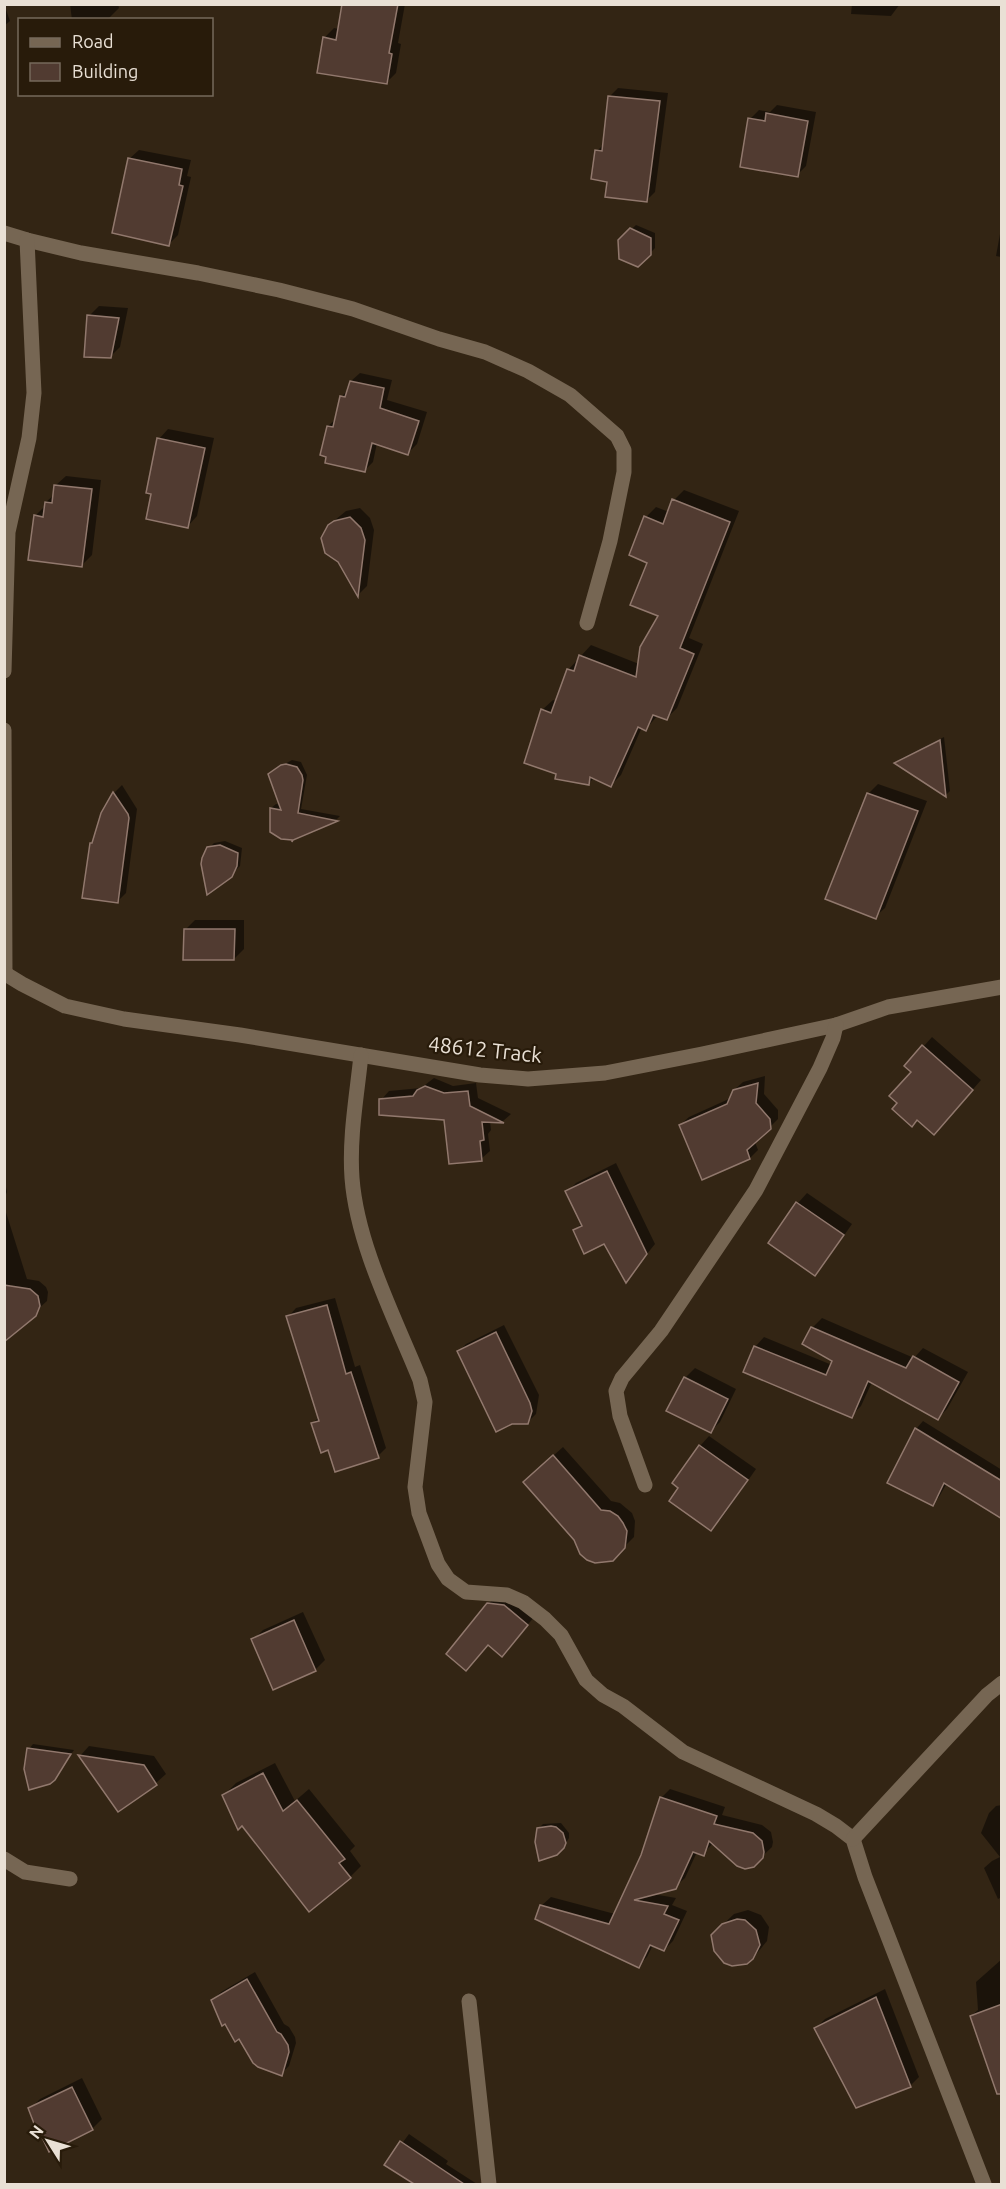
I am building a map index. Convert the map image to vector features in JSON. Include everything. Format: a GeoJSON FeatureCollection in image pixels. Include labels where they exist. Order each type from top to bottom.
{"type":"FeatureCollection","features":[{"type":"Feature","properties":{"kind":"street"},"geometry":{"type":"LineString","coordinates":[[4,233],[81,253],[233,280],[353,309],[439,339],[485,352],[528,370],[570,395],[617,436],[624,450],[624,472],[610,541],[587,623]]}},
{"type":"Feature","properties":{"kind":"street"},"geometry":{"type":"LineString","coordinates":[[4,671],[8,532],[29,438],[34,393],[27,240]]}},
{"type":"Feature","properties":{"kind":"street"},"geometry":{"type":"LineString","coordinates":[[4,730],[5,973]]}},
{"type":"Feature","properties":{"kind":"street","name":"48612 Track"},"geometry":{"type":"LineString","coordinates":[[5,973],[65,1006],[124,1019],[240,1035],[480,1075],[528,1079],[605,1073],[836,1025],[888,1007],[1002,987]]}},
{"type":"Feature","properties":{"kind":"street"},"geometry":{"type":"LineString","coordinates":[[645,1485],[620,1416],[616,1391],[622,1378],[661,1331],[756,1190],[820,1068],[836,1025]]}},
{"type":"Feature","properties":{"kind":"street"},"geometry":{"type":"LineString","coordinates":[[361,1055],[351,1154],[354,1196],[366,1246],[420,1380],[425,1402],[415,1487],[419,1514],[438,1564],[448,1580],[466,1592],[507,1594],[524,1602],[561,1635],[586,1680],[603,1695],[623,1706],[683,1752],[816,1814],[853,1839],[984,2184]]}},
{"type":"Feature","properties":{"kind":"street"},"geometry":{"type":"LineString","coordinates":[[853,1839],[987,1695],[1002,1683]]}},
{"type":"Feature","properties":{"kind":"street"},"geometry":{"type":"LineString","coordinates":[[4,1859],[25,1872],[70,1879]]}},
{"type":"Feature","properties":{"kind":"street"},"geometry":{"type":"LineString","coordinates":[[469,2001],[489,2184]]}},
{"type":"Feature","properties":{"kind":"building"},"geometry":{"type":"Polygon","coordinates":[[[342,4],[398,4],[389,53],[392,54],[387,84],[317,73],[323,37],[336,40],[342,4]]]}},
{"type":"Feature","properties":{"kind":"building"},"geometry":{"type":"Polygon","coordinates":[[[608,96],[660,101],[647,202],[605,197],[607,182],[591,179],[595,150],[602,151],[608,96]]]}},
{"type":"Feature","properties":{"kind":"building"},"geometry":{"type":"Polygon","coordinates":[[[766,113],[808,121],[798,177],[740,167],[748,118],[765,121],[766,113]]]}},
{"type":"Feature","properties":{"kind":"building"},"geometry":{"type":"Polygon","coordinates":[[[128,158],[182,169],[179,185],[183,186],[169,246],[112,233],[128,158]]]}},
{"type":"Feature","properties":{"kind":"building"},"geometry":{"type":"Polygon","coordinates":[[[630,228],[651,238],[651,255],[638,267],[619,259],[618,240],[630,228]]]}},
{"type":"Feature","properties":{"kind":"building"},"geometry":{"type":"Polygon","coordinates":[[[87,315],[119,318],[111,358],[84,357],[87,315]]]}},
{"type":"Feature","properties":{"kind":"building"},"geometry":{"type":"Polygon","coordinates":[[[350,381],[384,388],[380,408],[419,421],[408,455],[372,443],[365,472],[325,463],[326,457],[320,455],[327,426],[333,427],[340,396],[345,397],[350,381]]]}},
{"type":"Feature","properties":{"kind":"building"},"geometry":{"type":"Polygon","coordinates":[[[157,438],[205,448],[188,528],[146,519],[151,494],[146,493],[157,438]]]}},
{"type":"Feature","properties":{"kind":"building"},"geometry":{"type":"Polygon","coordinates":[[[54,485],[92,489],[82,567],[28,560],[34,515],[43,517],[45,502],[52,503],[54,485]]]}},
{"type":"Feature","properties":{"kind":"building"},"geometry":{"type":"Polygon","coordinates":[[[672,499],[730,522],[680,648],[694,654],[667,720],[653,715],[646,731],[638,727],[611,787],[590,777],[589,785],[555,779],[556,774],[524,763],[541,709],[551,713],[567,669],[574,671],[579,655],[636,677],[640,647],[658,616],[630,605],[647,563],[629,555],[644,516],[663,524],[672,499]]]}},
{"type":"Feature","properties":{"kind":"building"},"geometry":{"type":"Polygon","coordinates":[[[350,517],[361,528],[365,540],[358,597],[338,562],[325,553],[321,538],[328,525],[350,517]]]}},
{"type":"Feature","properties":{"kind":"building"},"geometry":{"type":"Polygon","coordinates":[[[940,740],[946,797],[894,763],[940,740]]]}},
{"type":"Feature","properties":{"kind":"building"},"geometry":{"type":"Polygon","coordinates":[[[286,764],[297,767],[302,775],[298,813],[338,821],[292,842],[292,840],[281,839],[270,832],[270,808],[281,810],[268,774],[286,764]]]}},
{"type":"Feature","properties":{"kind":"building"},"geometry":{"type":"Polygon","coordinates":[[[113,792],[129,818],[118,903],[82,898],[90,843],[92,843],[101,813],[113,792]]]}},
{"type":"Feature","properties":{"kind":"building"},"geometry":{"type":"Polygon","coordinates":[[[867,793],[918,811],[876,919],[825,899],[867,793]]]}},
{"type":"Feature","properties":{"kind":"building"},"geometry":{"type":"Polygon","coordinates":[[[220,845],[238,853],[237,866],[232,877],[207,895],[202,858],[207,847],[220,845]]]}},
{"type":"Feature","properties":{"kind":"building"},"geometry":{"type":"Polygon","coordinates":[[[184,929],[235,929],[234,960],[183,960],[184,929]]]}},
{"type":"Feature","properties":{"kind":"building"},"geometry":{"type":"Polygon","coordinates":[[[922,1045],[973,1090],[934,1135],[917,1120],[912,1127],[892,1109],[897,1103],[889,1096],[911,1072],[904,1066],[922,1045]]]}},
{"type":"Feature","properties":{"kind":"building"},"geometry":{"type":"Polygon","coordinates":[[[758,1083],[756,1103],[770,1119],[771,1129],[747,1150],[750,1159],[702,1180],[679,1125],[727,1104],[733,1090],[758,1083]]]}},
{"type":"Feature","properties":{"kind":"building"},"geometry":{"type":"Polygon","coordinates":[[[425,1086],[444,1093],[468,1091],[470,1106],[504,1123],[482,1122],[484,1140],[480,1141],[482,1161],[449,1164],[444,1120],[379,1115],[379,1099],[413,1096],[417,1090],[425,1086]]]}},
{"type":"Feature","properties":{"kind":"building"},"geometry":{"type":"Polygon","coordinates":[[[607,1171],[647,1254],[626,1283],[604,1244],[584,1254],[573,1230],[582,1226],[565,1191],[607,1171]]]}},
{"type":"Feature","properties":{"kind":"building"},"geometry":{"type":"Polygon","coordinates":[[[796,1202],[844,1235],[815,1276],[768,1243],[796,1202]]]}},
{"type":"Feature","properties":{"kind":"building"},"geometry":{"type":"Polygon","coordinates":[[[4,1285],[30,1289],[38,1296],[40,1306],[36,1316],[4,1342],[4,1285]]]}},
{"type":"Feature","properties":{"kind":"building"},"geometry":{"type":"Polygon","coordinates":[[[327,1305],[346,1374],[351,1372],[379,1458],[335,1472],[328,1450],[321,1453],[311,1423],[319,1421],[286,1316],[327,1305]]]}},
{"type":"Feature","properties":{"kind":"building"},"geometry":{"type":"Polygon","coordinates":[[[811,1327],[906,1368],[913,1356],[959,1382],[938,1420],[868,1381],[852,1418],[743,1372],[754,1346],[826,1375],[832,1361],[802,1344],[811,1327]]]}},
{"type":"Feature","properties":{"kind":"building"},"geometry":{"type":"Polygon","coordinates":[[[496,1332],[532,1411],[528,1424],[512,1424],[496,1432],[457,1351],[496,1332]]]}},
{"type":"Feature","properties":{"kind":"building"},"geometry":{"type":"Polygon","coordinates":[[[684,1377],[728,1399],[711,1433],[666,1411],[684,1377]]]}},
{"type":"Feature","properties":{"kind":"building"},"geometry":{"type":"Polygon","coordinates":[[[915,1428],[1002,1481],[1002,1519],[944,1483],[933,1506],[887,1483],[915,1428]]]}},
{"type":"Feature","properties":{"kind":"building"},"geometry":{"type":"Polygon","coordinates":[[[699,1445],[748,1480],[711,1531],[669,1501],[678,1488],[672,1483],[699,1445]]]}},
{"type":"Feature","properties":{"kind":"building"},"geometry":{"type":"Polygon","coordinates":[[[553,1455],[601,1510],[610,1511],[623,1523],[627,1531],[625,1548],[613,1561],[595,1563],[580,1554],[574,1540],[523,1482],[553,1455]]]}},
{"type":"Feature","properties":{"kind":"building"},"geometry":{"type":"Polygon","coordinates":[[[487,1603],[504,1605],[528,1625],[502,1657],[488,1645],[466,1671],[446,1654],[487,1603]]]}},
{"type":"Feature","properties":{"kind":"building"},"geometry":{"type":"Polygon","coordinates":[[[294,1620],[316,1671],[273,1690],[251,1639],[294,1620]]]}},
{"type":"Feature","properties":{"kind":"building"},"geometry":{"type":"Polygon","coordinates":[[[27,1748],[71,1754],[55,1780],[50,1784],[29,1790],[24,1769],[27,1748]]]}},
{"type":"Feature","properties":{"kind":"building"},"geometry":{"type":"Polygon","coordinates":[[[78,1755],[144,1765],[157,1785],[118,1812],[78,1755]]]}},
{"type":"Feature","properties":{"kind":"building"},"geometry":{"type":"Polygon","coordinates":[[[263,1773],[283,1811],[297,1800],[345,1859],[339,1863],[351,1878],[309,1912],[242,1826],[238,1830],[222,1795],[263,1773]]]}},
{"type":"Feature","properties":{"kind":"building"},"geometry":{"type":"Polygon","coordinates":[[[660,1797],[717,1816],[714,1824],[753,1833],[762,1841],[763,1858],[754,1867],[745,1869],[737,1866],[709,1841],[704,1856],[693,1852],[676,1889],[634,1900],[668,1906],[664,1914],[679,1920],[664,1951],[650,1945],[639,1968],[535,1919],[540,1905],[609,1924],[641,1855],[660,1797]]]}},
{"type":"Feature","properties":{"kind":"building"},"geometry":{"type":"Polygon","coordinates":[[[551,1826],[563,1833],[566,1843],[557,1855],[539,1861],[535,1842],[537,1828],[551,1826]]]}},
{"type":"Feature","properties":{"kind":"building"},"geometry":{"type":"Polygon","coordinates":[[[737,1919],[745,1920],[756,1930],[760,1945],[753,1959],[747,1964],[732,1966],[724,1963],[714,1951],[711,1935],[722,1924],[737,1919]]]}},
{"type":"Feature","properties":{"kind":"building"},"geometry":{"type":"Polygon","coordinates":[[[247,1979],[277,2032],[288,2045],[289,2052],[282,2076],[253,2063],[239,2039],[235,2042],[225,2024],[222,2026],[211,2000],[247,1979]]]}},
{"type":"Feature","properties":{"kind":"building"},"geometry":{"type":"Polygon","coordinates":[[[876,1997],[911,2087],[856,2108],[814,2028],[876,1997]]]}},
{"type":"Feature","properties":{"kind":"building"},"geometry":{"type":"Polygon","coordinates":[[[1002,2004],[1002,2094],[997,2094],[970,2016],[1002,2004]]]}},
{"type":"Feature","properties":{"kind":"building"},"geometry":{"type":"Polygon","coordinates":[[[72,2087],[93,2130],[49,2152],[40,2133],[38,2134],[28,2108],[72,2087]]]}},
{"type":"Feature","properties":{"kind":"building"},"geometry":{"type":"Polygon","coordinates":[[[400,2141],[464,2184],[414,2184],[384,2165],[400,2141]]]}}]}
